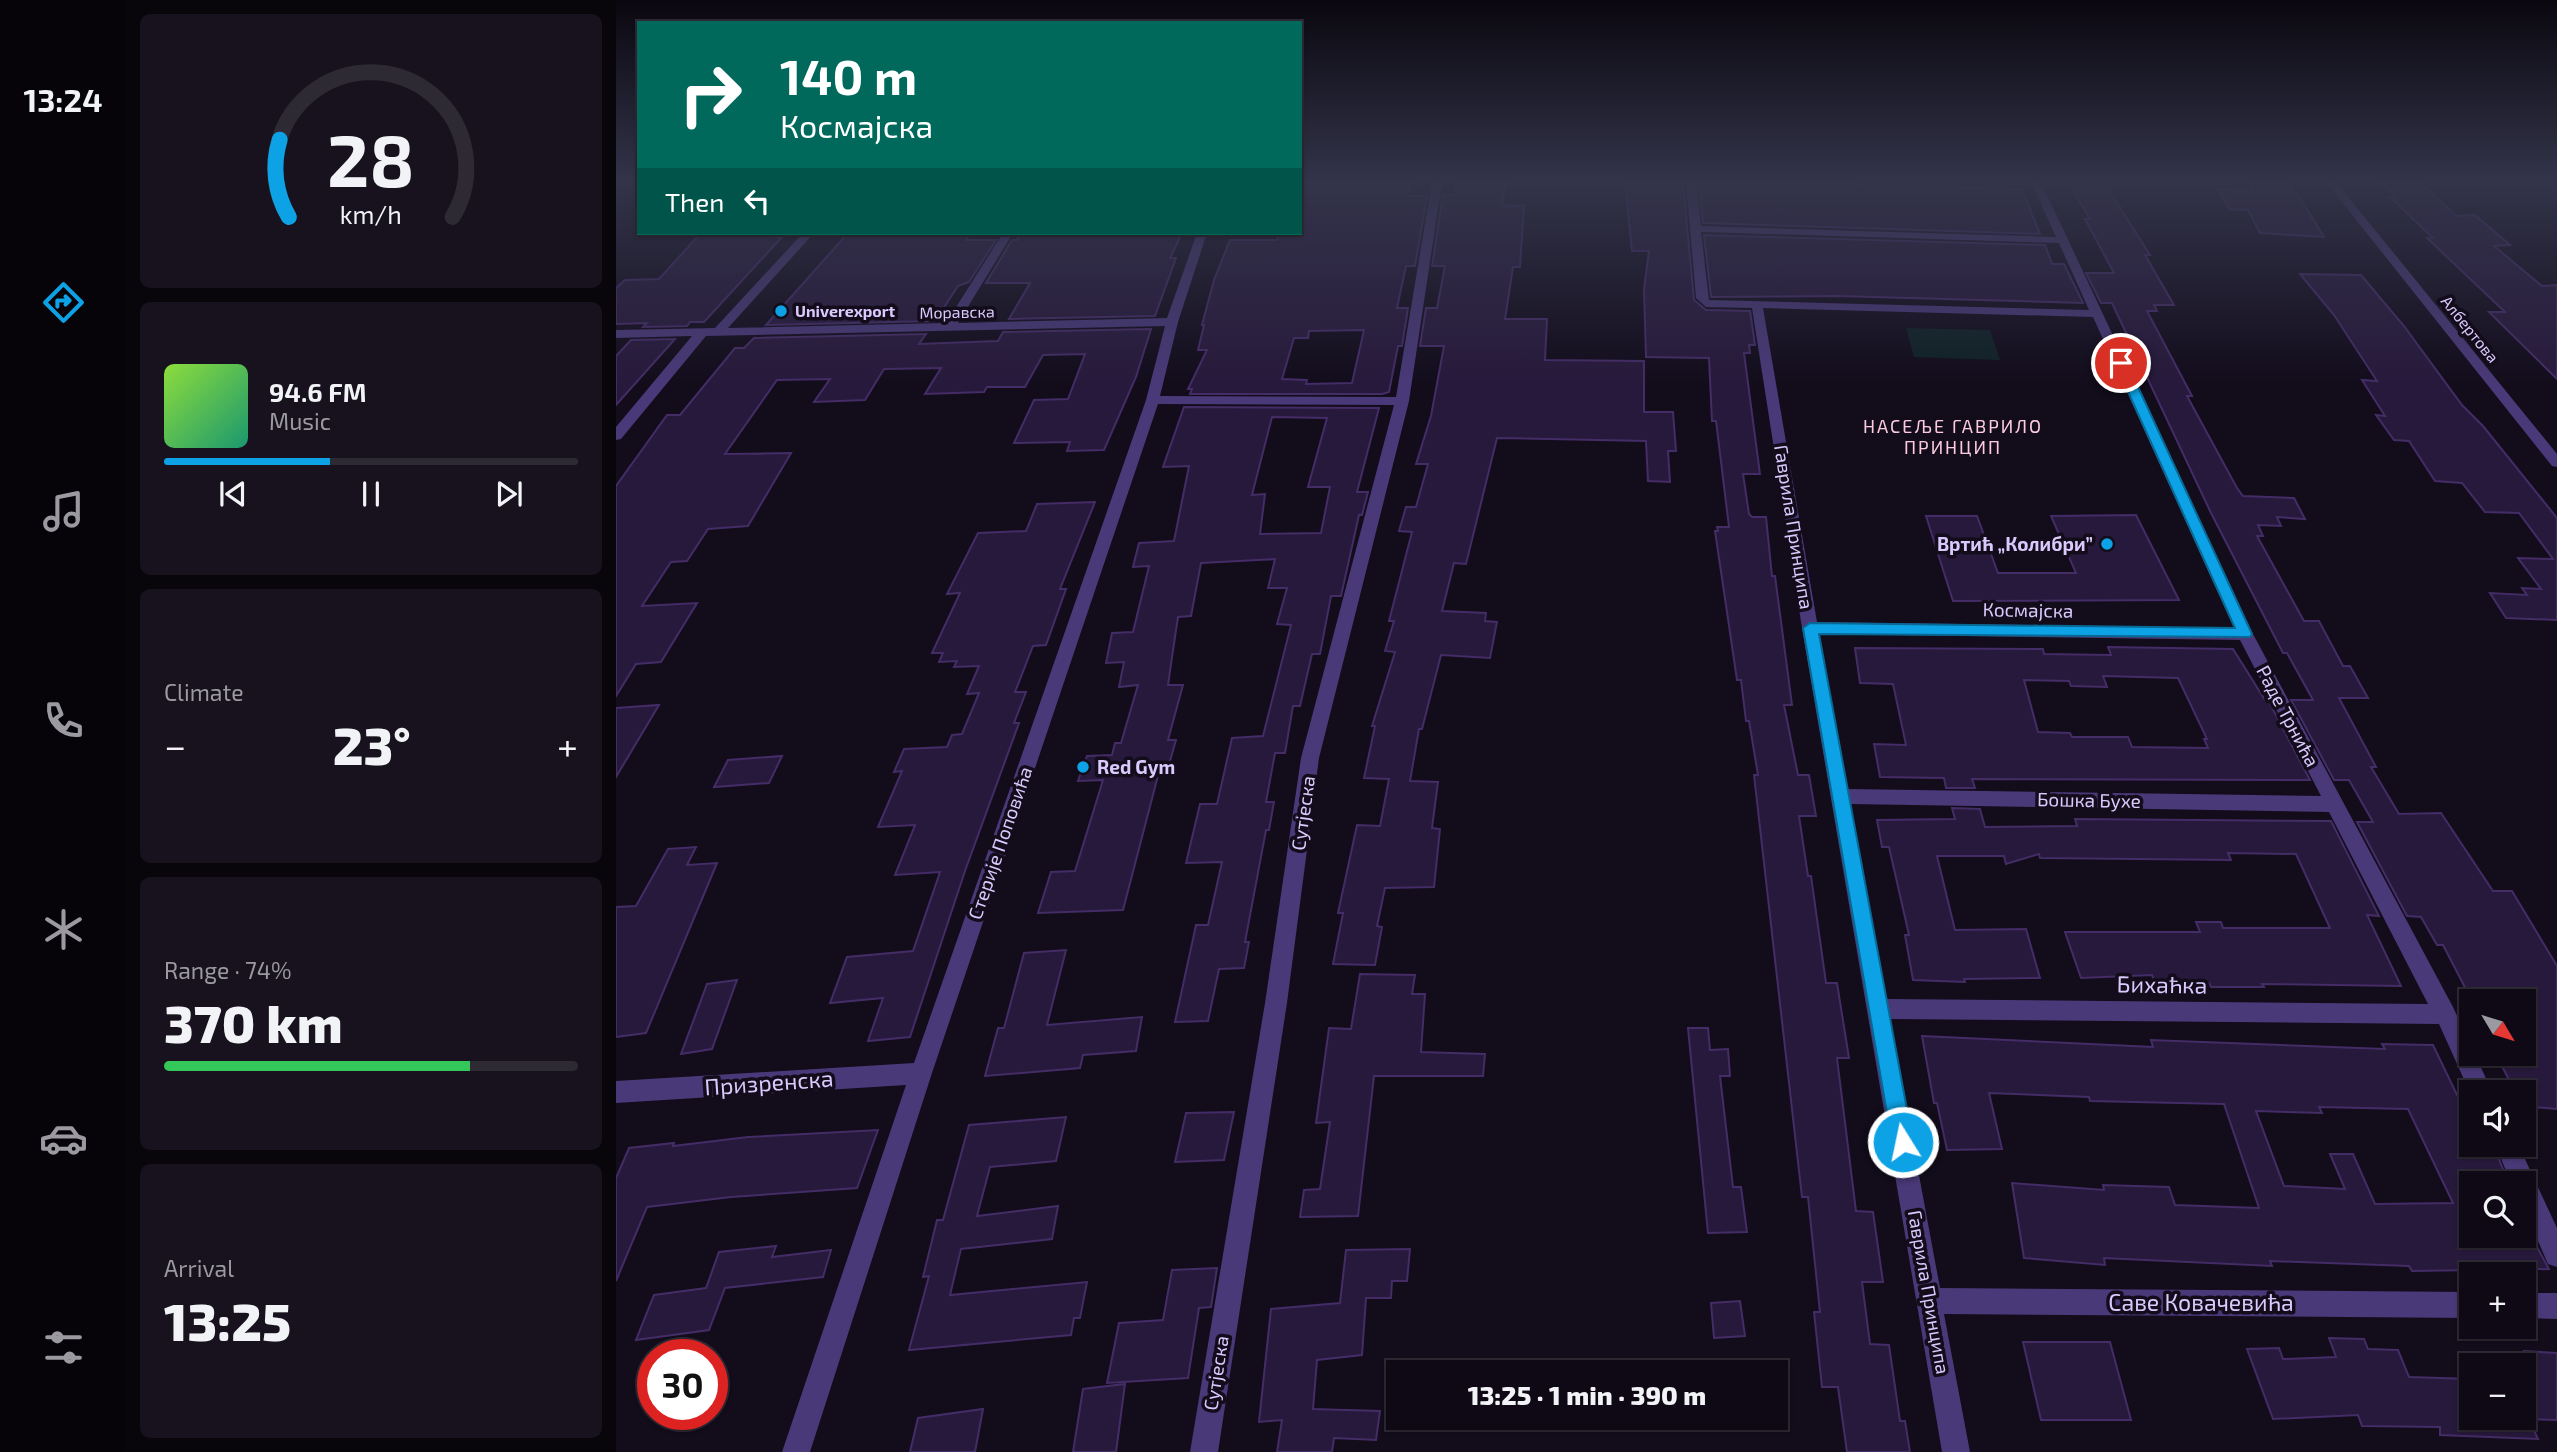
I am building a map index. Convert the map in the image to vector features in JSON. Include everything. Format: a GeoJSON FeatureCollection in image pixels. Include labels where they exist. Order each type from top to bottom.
{"type":"FeatureCollection","features":[{"type":"Feature","properties":{"kind":"street"},"geometry":{"type":"LineString","coordinates":[[719,331],[794,250]]}},
{"type":"Feature","properties":{"kind":"street"},"geometry":{"type":"LineString","coordinates":[[948,328],[997,250]]}},
{"type":"Feature","properties":{"kind":"street","name":"Стерије Поповића"},"geometry":{"type":"LineString","coordinates":[[796,1452],[921,1073],[1153,400],[1172,322],[1196,250]]}},
{"type":"Feature","properties":{"kind":"street","name":"Сутјеска"},"geometry":{"type":"LineString","coordinates":[[1204,1452],[1276,1003],[1310,758],[1402,401],[1426,250]]}},
{"type":"Feature","properties":{"kind":"street"},"geometry":{"type":"LineString","coordinates":[[1696,250],[1702,298],[1706,303],[2099,314]]}},
{"type":"Feature","properties":{"kind":"street","name":"Раде Трнића"},"geometry":{"type":"LineString","coordinates":[[2067,250],[2099,314],[2245,634],[2445,1014],[2475,1080]]}},
{"type":"Feature","properties":{"kind":"street","name":"Албертова"},"geometry":{"type":"LineString","coordinates":[[2386,250],[2557,463]]}},
{"type":"Feature","properties":{"kind":"street","name":"Гаврила Принципа"},"geometry":{"type":"LineString","coordinates":[[1757,305],[1810,628],[1842,796],[1956,1452]]}},
{"type":"Feature","properties":{"kind":"street","name":"Моравска"},"geometry":{"type":"LineString","coordinates":[[616,334],[1172,322]]}},
{"type":"Feature","properties":{"kind":"street"},"geometry":{"type":"LineString","coordinates":[[616,436],[703,331]]}},
{"type":"Feature","properties":{"kind":"street"},"geometry":{"type":"LineString","coordinates":[[1153,400],[1402,401]]}},
{"type":"Feature","properties":{"kind":"street","name":"Космајска"},"geometry":{"type":"LineString","coordinates":[[1810,628],[2245,634]]}},
{"type":"Feature","properties":{"kind":"street","name":"Бошка Бухе"},"geometry":{"type":"LineString","coordinates":[[1842,796],[2335,804]]}},
{"type":"Feature","properties":{"kind":"street","name":"Бихаћка"},"geometry":{"type":"LineString","coordinates":[[1879,1009],[2445,1014]]}},
{"type":"Feature","properties":{"kind":"street","name":"Призренска"},"geometry":{"type":"LineString","coordinates":[[616,1092],[921,1073]]}},
{"type":"Feature","properties":{"kind":"street"},"geometry":{"type":"LineString","coordinates":[[2536,1209],[2557,1255]]}},
{"type":"Feature","properties":{"kind":"street","name":"Саве Ковачевића"},"geometry":{"type":"LineString","coordinates":[[1931,1301],[2459,1306]]}},
{"type":"Feature","properties":{"kind":"street"},"geometry":{"type":"LineString","coordinates":[[2536,1306],[2557,1306]]}},
{"type":"Feature","properties":{"kind":"shaded area"},"geometry":{"type":"Polygon","coordinates":[[[1906,328],[1990,330],[2000,360],[1914,357],[1906,328]]]}},
{"type":"Feature","properties":{"kind":"building"},"geometry":{"type":"Polygon","coordinates":[[[686,250],[770,250],[704,322],[690,322],[687,326],[643,327],[647,323],[616,324],[616,288],[625,280],[659,279],[686,250]]]}},
{"type":"Feature","properties":{"kind":"building"},"geometry":{"type":"Polygon","coordinates":[[[833,250],[990,250],[969,282],[958,286],[935,321],[766,325],[833,250]]]}},
{"type":"Feature","properties":{"kind":"building"},"geometry":{"type":"Polygon","coordinates":[[[1006,250],[1174,250],[1170,258],[1176,258],[1155,316],[1009,319],[1030,283],[986,283],[1006,250]]]}},
{"type":"Feature","properties":{"kind":"building"},"geometry":{"type":"Polygon","coordinates":[[[1226,250],[1418,250],[1415,266],[1406,266],[1397,308],[1408,308],[1402,346],[1398,346],[1389,392],[1190,394],[1192,389],[1188,389],[1207,350],[1198,350],[1214,280],[1226,250]],[[1364,330],[1309,331],[1308,338],[1294,338],[1282,379],[1307,380],[1306,384],[1352,383],[1364,330]]]}},
{"type":"Feature","properties":{"kind":"building"},"geometry":{"type":"Polygon","coordinates":[[[1435,250],[1521,250],[1520,267],[1513,267],[1505,319],[1547,319],[1545,360],[1644,361],[1644,412],[1673,412],[1676,451],[1668,451],[1670,482],[1648,481],[1646,441],[1497,438],[1466,564],[1454,563],[1442,611],[1486,613],[1485,621],[1497,622],[1490,658],[1441,655],[1422,729],[1419,729],[1410,781],[1438,782],[1432,828],[1440,829],[1434,887],[1385,888],[1377,926],[1382,927],[1375,965],[1333,964],[1343,913],[1338,913],[1357,825],[1380,826],[1389,779],[1364,778],[1375,726],[1372,726],[1395,652],[1385,651],[1394,621],[1389,621],[1412,532],[1399,531],[1406,507],[1416,507],[1428,464],[1416,464],[1431,416],[1444,346],[1420,346],[1426,308],[1437,308],[1445,266],[1432,266],[1435,250]]]}},
{"type":"Feature","properties":{"kind":"building"},"geometry":{"type":"Polygon","coordinates":[[[1689,250],[1694,300],[1706,310],[1750,311],[1755,345],[1749,345],[1750,353],[1744,353],[1760,474],[1743,474],[1749,514],[1752,517],[1766,517],[1772,576],[1775,576],[1792,705],[1784,705],[1798,775],[1809,775],[1816,816],[1799,816],[1808,876],[1811,876],[1826,983],[1837,983],[1849,1058],[1837,1058],[1856,1211],[1873,1212],[1883,1282],[1862,1282],[1870,1344],[1889,1345],[1900,1421],[1905,1421],[1910,1452],[1847,1452],[1838,1387],[1822,1387],[1814,1312],[1820,1312],[1808,1197],[1802,1197],[1754,775],[1758,775],[1749,721],[1746,721],[1741,680],[1737,680],[1715,531],[1718,531],[1717,527],[1729,527],[1716,421],[1712,421],[1709,358],[1646,357],[1644,289],[1649,251],[1632,251],[1689,250]]]}},
{"type":"Feature","properties":{"kind":"building"},"geometry":{"type":"Polygon","coordinates":[[[1706,250],[2047,250],[2052,264],[2064,264],[2083,303],[1837,296],[1711,297],[1706,250]]]}},
{"type":"Feature","properties":{"kind":"building"},"geometry":{"type":"Polygon","coordinates":[[[2102,250],[2147,250],[2150,255],[2145,255],[2174,305],[2154,305],[2157,311],[2147,311],[2192,396],[2187,396],[2237,488],[2243,496],[2294,498],[2305,519],[2277,517],[2281,526],[2258,525],[2263,536],[2257,536],[2304,621],[2319,621],[2343,666],[2350,666],[2368,698],[2339,698],[2376,767],[2371,767],[2399,814],[2441,813],[2493,891],[2512,891],[2557,966],[2557,1109],[2536,1107],[2536,1080],[2509,1080],[2502,1066],[2536,1066],[2536,989],[2466,989],[2443,945],[2437,945],[2421,917],[2407,916],[2357,822],[2373,822],[2349,780],[2334,780],[2291,700],[2313,700],[2287,653],[2283,653],[2211,513],[2112,303],[2101,303],[2086,273],[2114,273],[2102,250]]]}},
{"type":"Feature","properties":{"kind":"building"},"geometry":{"type":"Polygon","coordinates":[[[2439,250],[2499,250],[2542,286],[2557,285],[2557,379],[2489,312],[2505,312],[2439,250]]]}},
{"type":"Feature","properties":{"kind":"building"},"geometry":{"type":"Polygon","coordinates":[[[2300,274],[2361,275],[2404,326],[2462,405],[2483,426],[2557,518],[2557,620],[2506,618],[2490,593],[2527,595],[2522,588],[2541,589],[2518,558],[2553,559],[2519,513],[2485,512],[2462,483],[2435,481],[2409,441],[2394,440],[2376,415],[2385,416],[2362,380],[2377,381],[2334,315],[2300,274]]]}},
{"type":"Feature","properties":{"kind":"building"},"geometry":{"type":"Polygon","coordinates":[[[1151,329],[1136,377],[1104,450],[1067,451],[1070,442],[1014,443],[1034,400],[1068,399],[1085,354],[1043,355],[1025,387],[987,387],[984,392],[925,394],[941,368],[884,369],[865,400],[814,402],[830,379],[777,380],[725,454],[791,453],[748,526],[708,529],[687,561],[671,562],[642,606],[697,603],[661,662],[636,664],[616,696],[616,486],[667,415],[680,415],[735,348],[744,348],[754,338],[926,334],[919,344],[998,341],[1003,332],[1151,329]]]}},
{"type":"Feature","properties":{"kind":"building"},"geometry":{"type":"Polygon","coordinates":[[[675,339],[616,405],[616,356],[631,340],[675,339]]]}},
{"type":"Feature","properties":{"kind":"building"},"geometry":{"type":"Polygon","coordinates":[[[1184,407],[1379,408],[1357,492],[1368,492],[1362,515],[1359,515],[1341,596],[1331,596],[1320,654],[1312,654],[1300,706],[1293,706],[1285,753],[1275,753],[1266,802],[1274,802],[1269,830],[1266,830],[1245,942],[1249,942],[1244,968],[1219,969],[1208,1021],[1175,1022],[1196,925],[1208,925],[1222,862],[1186,863],[1200,804],[1217,804],[1232,738],[1263,736],[1291,625],[1277,624],[1287,588],[1268,588],[1275,559],[1201,563],[1191,616],[1178,617],[1168,685],[1183,685],[1168,740],[1176,740],[1168,768],[1160,768],[1123,910],[1038,913],[1051,872],[1075,871],[1103,780],[1078,781],[1087,756],[1112,755],[1115,743],[1121,743],[1138,685],[1119,687],[1124,662],[1106,663],[1112,633],[1133,632],[1149,566],[1133,567],[1139,543],[1174,541],[1189,466],[1163,467],[1184,407]],[[1272,417],[1252,495],[1265,494],[1260,534],[1321,533],[1330,487],[1308,487],[1327,418],[1272,417]]]}},
{"type":"Feature","properties":{"kind":"building"},"geometry":{"type":"Polygon","coordinates":[[[1095,502],[1060,589],[1066,589],[1046,645],[1033,646],[1015,692],[1026,692],[1014,723],[1019,723],[965,871],[910,1037],[868,1041],[883,998],[830,1003],[847,957],[913,951],[940,872],[895,875],[915,825],[878,827],[902,771],[894,772],[904,749],[947,747],[952,735],[962,734],[979,693],[967,694],[979,666],[954,667],[957,661],[939,662],[943,653],[932,653],[960,593],[947,594],[978,533],[1026,531],[1037,504],[1095,502]]]}},
{"type":"Feature","properties":{"kind":"building","name":"Вртић „Колибри”"},"geometry":{"type":"Polygon","coordinates":[[[2136,515],[2179,600],[1953,601],[1926,516],[1977,516],[1998,573],[2076,573],[2051,516],[2136,515]]]}},
{"type":"Feature","properties":{"kind":"building"},"geometry":{"type":"Polygon","coordinates":[[[2108,647],[2233,649],[2265,700],[2268,700],[2310,780],[1972,779],[1975,788],[1946,788],[1944,778],[1880,777],[1874,744],[1906,745],[1893,684],[1860,683],[1855,648],[2043,649],[2044,654],[2111,655],[2108,647]],[[2103,676],[2107,687],[2071,686],[2069,681],[2024,680],[2038,732],[2070,733],[2072,737],[2128,737],[2132,747],[2208,748],[2204,739],[2207,739],[2178,678],[2103,676]]]}},
{"type":"Feature","properties":{"kind":"building"},"geometry":{"type":"Polygon","coordinates":[[[659,705],[616,777],[616,708],[659,705]]]}},
{"type":"Feature","properties":{"kind":"building"},"geometry":{"type":"Polygon","coordinates":[[[782,756],[769,783],[714,787],[728,760],[782,756]]]}},
{"type":"Feature","properties":{"kind":"building"},"geometry":{"type":"Polygon","coordinates":[[[1952,808],[1980,809],[1985,827],[2077,826],[2075,819],[2331,821],[2379,916],[2367,915],[2401,986],[2262,984],[2264,987],[2211,987],[2209,983],[2155,983],[2152,975],[2081,978],[2065,932],[2200,932],[2196,922],[2221,922],[2223,928],[2330,928],[2296,854],[2228,853],[2231,860],[2040,858],[2039,854],[2006,864],[2004,856],[1937,856],[1955,930],[2026,929],[2040,978],[1964,979],[1965,982],[1913,980],[1905,935],[1909,935],[1889,847],[1882,847],[1877,820],[1955,819],[1952,808]]]}},
{"type":"Feature","properties":{"kind":"building"},"geometry":{"type":"Polygon","coordinates":[[[696,847],[687,865],[717,863],[646,1033],[616,1037],[616,907],[636,906],[668,849],[696,847]]]}},
{"type":"Feature","properties":{"kind":"building"},"geometry":{"type":"Polygon","coordinates":[[[1066,950],[1047,1025],[1142,1017],[1136,1051],[1083,1055],[1080,1068],[985,1076],[998,1028],[1004,1028],[1024,953],[1066,950]]]}},
{"type":"Feature","properties":{"kind":"building"},"geometry":{"type":"Polygon","coordinates":[[[1360,974],[1415,975],[1412,994],[1425,994],[1421,1052],[1485,1054],[1483,1076],[1374,1076],[1358,1216],[1300,1217],[1304,1190],[1320,1189],[1330,1122],[1316,1123],[1329,1028],[1351,1029],[1360,974]]]}},
{"type":"Feature","properties":{"kind":"building"},"geometry":{"type":"Polygon","coordinates":[[[737,980],[712,1049],[681,1054],[707,984],[737,980]]]}},
{"type":"Feature","properties":{"kind":"building"},"geometry":{"type":"Polygon","coordinates":[[[1688,1028],[1708,1028],[1710,1050],[1728,1049],[1730,1076],[1720,1076],[1733,1187],[1741,1187],[1747,1232],[1708,1233],[1688,1028]]]}},
{"type":"Feature","properties":{"kind":"building"},"geometry":{"type":"Polygon","coordinates":[[[1922,1036],[2153,1047],[2151,1040],[2385,1049],[2382,1044],[2433,1045],[2459,1099],[2459,1157],[2498,1157],[2504,1171],[2459,1171],[2459,1248],[2536,1248],[2536,1245],[2549,1269],[2536,1269],[2536,1262],[2459,1262],[2459,1270],[2412,1271],[2409,1266],[2270,1261],[2272,1266],[2104,1258],[2105,1265],[2024,1258],[2012,1183],[2104,1190],[2103,1185],[2169,1187],[2175,1205],[2259,1208],[2224,1104],[2090,1101],[2089,1097],[1989,1093],[2002,1149],[1947,1150],[1937,1103],[1934,1103],[1922,1036]],[[2319,1107],[2322,1113],[2256,1111],[2284,1186],[2345,1189],[2330,1154],[2353,1154],[2375,1204],[2453,1203],[2408,1109],[2319,1107]]]}},
{"type":"Feature","properties":{"kind":"building"},"geometry":{"type":"Polygon","coordinates":[[[1234,1112],[1224,1160],[1175,1162],[1186,1113],[1234,1112]]]}},
{"type":"Feature","properties":{"kind":"building"},"geometry":{"type":"Polygon","coordinates":[[[1066,1117],[1056,1161],[990,1167],[977,1216],[1058,1206],[1052,1239],[961,1249],[950,1295],[1087,1282],[1080,1318],[1074,1318],[1071,1335],[909,1350],[929,1276],[923,1277],[937,1220],[943,1220],[969,1125],[1066,1117]]]}},
{"type":"Feature","properties":{"kind":"building"},"geometry":{"type":"Polygon","coordinates":[[[878,1130],[857,1188],[731,1197],[647,1207],[616,1281],[616,1178],[629,1148],[748,1137],[878,1130]]]}},
{"type":"Feature","properties":{"kind":"building"},"geometry":{"type":"Polygon","coordinates":[[[776,1246],[772,1257],[831,1250],[823,1277],[725,1288],[709,1330],[636,1340],[654,1295],[706,1288],[719,1252],[776,1246]]]}},
{"type":"Feature","properties":{"kind":"building"},"geometry":{"type":"Polygon","coordinates":[[[1410,1249],[1407,1281],[1392,1281],[1391,1298],[1366,1298],[1362,1355],[1317,1360],[1313,1409],[1380,1411],[1376,1440],[1334,1438],[1332,1452],[1277,1452],[1282,1420],[1259,1422],[1271,1309],[1340,1303],[1346,1250],[1410,1249]]]}},
{"type":"Feature","properties":{"kind":"building"},"geometry":{"type":"Polygon","coordinates":[[[1217,1268],[1211,1307],[1199,1308],[1188,1378],[1107,1383],[1119,1323],[1163,1320],[1172,1270],[1217,1268]]]}},
{"type":"Feature","properties":{"kind":"building"},"geometry":{"type":"Polygon","coordinates":[[[1740,1301],[1745,1336],[1714,1338],[1711,1303],[1740,1301]]]}},
{"type":"Feature","properties":{"kind":"building"},"geometry":{"type":"Polygon","coordinates":[[[2329,1338],[2364,1339],[2368,1349],[2398,1350],[2409,1377],[2459,1379],[2459,1430],[2534,1430],[2538,1439],[2440,1435],[2440,1427],[2362,1426],[2358,1415],[2273,1419],[2247,1349],[2279,1348],[2283,1359],[2336,1357],[2329,1338]]]}},
{"type":"Feature","properties":{"kind":"building"},"geometry":{"type":"Polygon","coordinates":[[[2023,1342],[2110,1342],[2131,1420],[2041,1420],[2023,1342]]]}},
{"type":"Feature","properties":{"kind":"building"},"geometry":{"type":"Polygon","coordinates":[[[2524,1351],[2557,1353],[2557,1420],[2536,1419],[2536,1353],[2524,1351]]]}},
{"type":"Feature","properties":{"kind":"building"},"geometry":{"type":"Polygon","coordinates":[[[1125,1384],[1116,1452],[1073,1452],[1083,1389],[1125,1384]]]}},
{"type":"Feature","properties":{"kind":"building"},"geometry":{"type":"Polygon","coordinates":[[[983,1409],[975,1452],[910,1452],[918,1418],[983,1409]]]}},
{"type":"Feature","properties":{"kind":"place","name":"Univerexport"},"geometry":{"type":"Point","coordinates":[781,311]}},
{"type":"Feature","properties":{"kind":"place","name":"Вртић „Колибри”"},"geometry":{"type":"Point","coordinates":[2107,544]}},
{"type":"Feature","properties":{"kind":"place","name":"Red Gym"},"geometry":{"type":"Point","coordinates":[1083,767]}},
{"type":"Feature","properties":{"kind":"district","name":"НАСЕЉЕ ГАВРИЛО ПРИНЦИП"},"geometry":{"type":"Point","coordinates":[1953,437]}},
{"type":"Feature","properties":{"kind":"route"},"geometry":{"type":"LineString","coordinates":[[1903,1142],[1810,628],[2245,634],[2121,363]]}}]}
